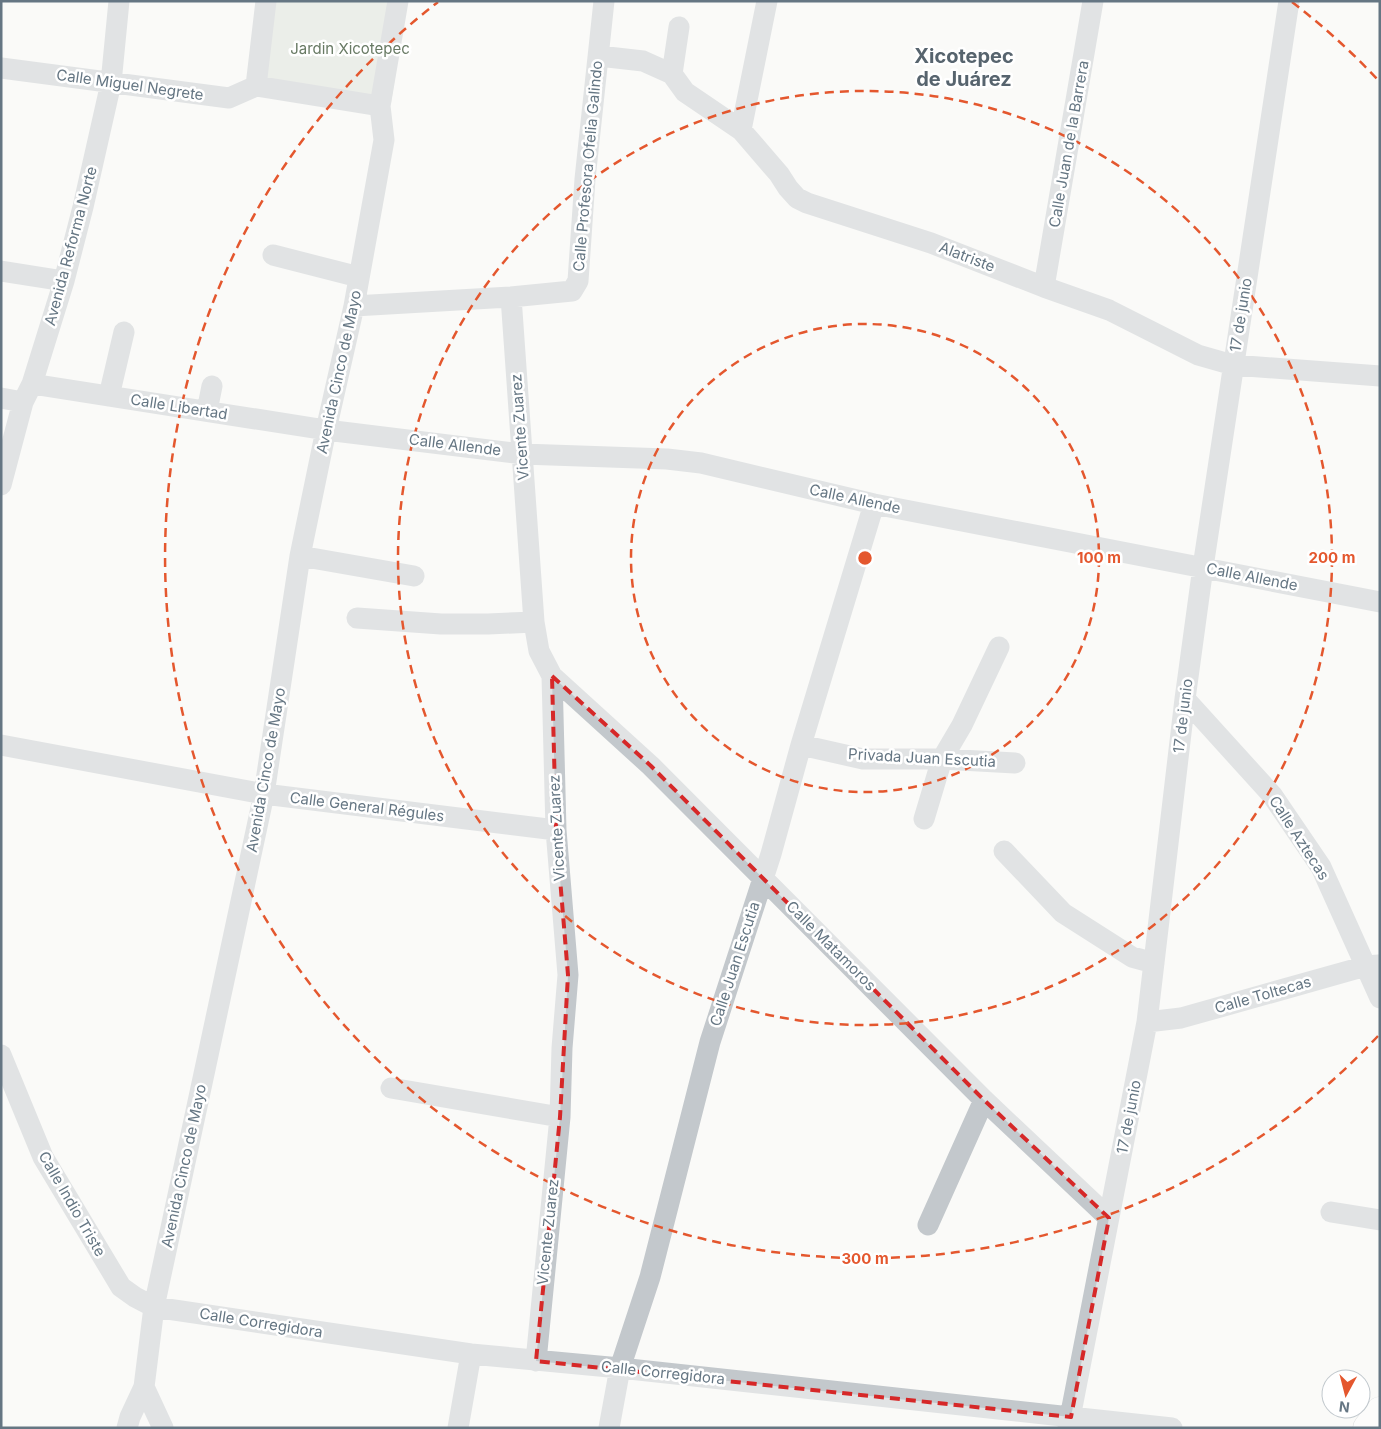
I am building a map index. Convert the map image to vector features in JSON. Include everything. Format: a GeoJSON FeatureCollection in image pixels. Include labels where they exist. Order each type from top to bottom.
{"type":"FeatureCollection","features":[{"type":"Feature","properties":{"kind":"main road"},"geometry":{"type":"LineString","coordinates":[[1367,1428],[1380,1411]]}},
{"type":"Feature","properties":{"kind":"street","name":"Avenida Reforma Norte"},"geometry":{"type":"LineString","coordinates":[[1,485],[6,449],[27,393],[64,281],[83,207],[111,83],[120,1]]}},
{"type":"Feature","properties":{"kind":"street"},"geometry":{"type":"LineString","coordinates":[[266,1],[256,86],[380,106]]}},
{"type":"Feature","properties":{"kind":"street","name":"Avenida Cinco de Mayo"},"geometry":{"type":"LineString","coordinates":[[127,1428],[144,1387],[154,1307],[264,794],[300,556],[354,306],[384,140],[380,106],[398,1]]}},
{"type":"Feature","properties":{"kind":"street","name":"Calle Profesora Ofelia Galindo"},"geometry":{"type":"LineString","coordinates":[[354,306],[511,297],[572,291],[578,281],[585,179],[604,1]]}},
{"type":"Feature","properties":{"kind":"street"},"geometry":{"type":"LineString","coordinates":[[741,130],[768,1]]}},
{"type":"Feature","properties":{"kind":"street","name":"Calle Juan de la Barrera"},"geometry":{"type":"LineString","coordinates":[[1044,287],[1093,1]]}},
{"type":"Feature","properties":{"kind":"street","name":"17 de junio"},"geometry":{"type":"LineString","coordinates":[[1069,1423],[1147,1022],[1185,699],[1203,567],[1289,1]]}},
{"type":"Feature","properties":{"kind":"street"},"geometry":{"type":"LineString","coordinates":[[672,74],[679,27]]}},
{"type":"Feature","properties":{"kind":"street","name":"Alatriste"},"geometry":{"type":"LineString","coordinates":[[599,56],[643,60],[672,74],[685,92],[741,130],[797,198],[807,203],[931,243],[1109,310],[1198,356],[1233,365],[1380,376]]}},
{"type":"Feature","properties":{"kind":"street","name":"Calle Miguel Negrete"},"geometry":{"type":"LineString","coordinates":[[1,68],[229,98],[256,86]]}},
{"type":"Feature","properties":{"kind":"street"},"geometry":{"type":"LineString","coordinates":[[273,255],[359,277]]}},
{"type":"Feature","properties":{"kind":"street"},"geometry":{"type":"LineString","coordinates":[[1,271],[64,281]]}},
{"type":"Feature","properties":{"kind":"street","name":"Vicente Zuarez"},"geometry":{"type":"LineString","coordinates":[[511,297],[534,622],[539,651],[552,676],[556,830],[568,975],[562,1048],[560,1117],[536,1361]]}},
{"type":"Feature","properties":{"kind":"street"},"geometry":{"type":"LineString","coordinates":[[110,396],[124,332]]}},
{"type":"Feature","properties":{"kind":"street"},"geometry":{"type":"LineString","coordinates":[[207,411],[212,386]]}},
{"type":"Feature","properties":{"kind":"street","name":"Calle Libertad"},"geometry":{"type":"LineString","coordinates":[[1,398],[27,393],[110,396],[326,430]]}},
{"type":"Feature","properties":{"kind":"street","name":"Calle Allende"},"geometry":{"type":"LineString","coordinates":[[326,430],[522,454],[667,459],[700,463],[874,504],[1380,602]]}},
{"type":"Feature","properties":{"kind":"street","name":"Calle Juan Escutia"},"geometry":{"type":"LineString","coordinates":[[609,1428],[620,1368],[650,1277],[710,1042],[771,854],[801,745],[874,504]]}},
{"type":"Feature","properties":{"kind":"street"},"geometry":{"type":"LineString","coordinates":[[300,556],[414,576]]}},
{"type":"Feature","properties":{"kind":"street"},"geometry":{"type":"LineString","coordinates":[[357,618],[441,624],[534,622]]}},
{"type":"Feature","properties":{"kind":"street"},"geometry":{"type":"LineString","coordinates":[[924,820],[942,759],[962,725],[1000,647]]}},
{"type":"Feature","properties":{"kind":"street","name":"Calle Matamoros"},"geometry":{"type":"LineString","coordinates":[[552,676],[650,766],[984,1100],[1109,1218]]}},
{"type":"Feature","properties":{"kind":"street","name":"Calle Aztecas"},"geometry":{"type":"LineString","coordinates":[[1185,699],[1272,795],[1321,867],[1373,966],[1380,998]]}},
{"type":"Feature","properties":{"kind":"street","name":"Calle General Régules"},"geometry":{"type":"LineString","coordinates":[[1,745],[264,794],[556,830]]}},
{"type":"Feature","properties":{"kind":"street","name":"Privada Juan Escutia"},"geometry":{"type":"LineString","coordinates":[[801,745],[863,758],[942,759],[1015,763]]}},
{"type":"Feature","properties":{"kind":"street"},"geometry":{"type":"LineString","coordinates":[[1004,851],[1063,913],[1132,957],[1154,963]]}},
{"type":"Feature","properties":{"kind":"street","name":"Calle Toltecas"},"geometry":{"type":"LineString","coordinates":[[1147,1022],[1180,1018],[1373,966]]}},
{"type":"Feature","properties":{"kind":"street","name":"Calle Indio Triste"},"geometry":{"type":"LineString","coordinates":[[1,1055],[42,1157],[121,1287],[154,1307]]}},
{"type":"Feature","properties":{"kind":"street"},"geometry":{"type":"LineString","coordinates":[[391,1088],[560,1117]]}},
{"type":"Feature","properties":{"kind":"street"},"geometry":{"type":"LineString","coordinates":[[928,1225],[984,1100]]}},
{"type":"Feature","properties":{"kind":"street"},"geometry":{"type":"LineString","coordinates":[[1331,1212],[1380,1220]]}},
{"type":"Feature","properties":{"kind":"street","name":"Calle Corregidora"},"geometry":{"type":"LineString","coordinates":[[154,1307],[471,1354],[620,1368],[1069,1423],[1172,1428]]}},
{"type":"Feature","properties":{"kind":"street"},"geometry":{"type":"LineString","coordinates":[[458,1428],[471,1354]]}},
{"type":"Feature","properties":{"kind":"street"},"geometry":{"type":"LineString","coordinates":[[144,1387],[164,1428]]}},
{"type":"Feature","properties":{"kind":"highlighted area"},"geometry":{"type":"Polygon","coordinates":[[[552,676],[651,766],[984,1100],[1109,1218],[1071,1417],[536,1361],[560,1117],[568,975],[556,830],[552,676]]]}},
{"type":"Feature","properties":{"kind":"green space","name":"Jardin Xicotepec"},"geometry":{"type":"Polygon","coordinates":[[[274,1],[407,1],[391,103],[264,85],[274,1]]]}},
{"type":"Feature","properties":{"kind":"district","name":"Xicotepec de Juárez"},"geometry":{"type":"Point","coordinates":[964,68]}}]}
